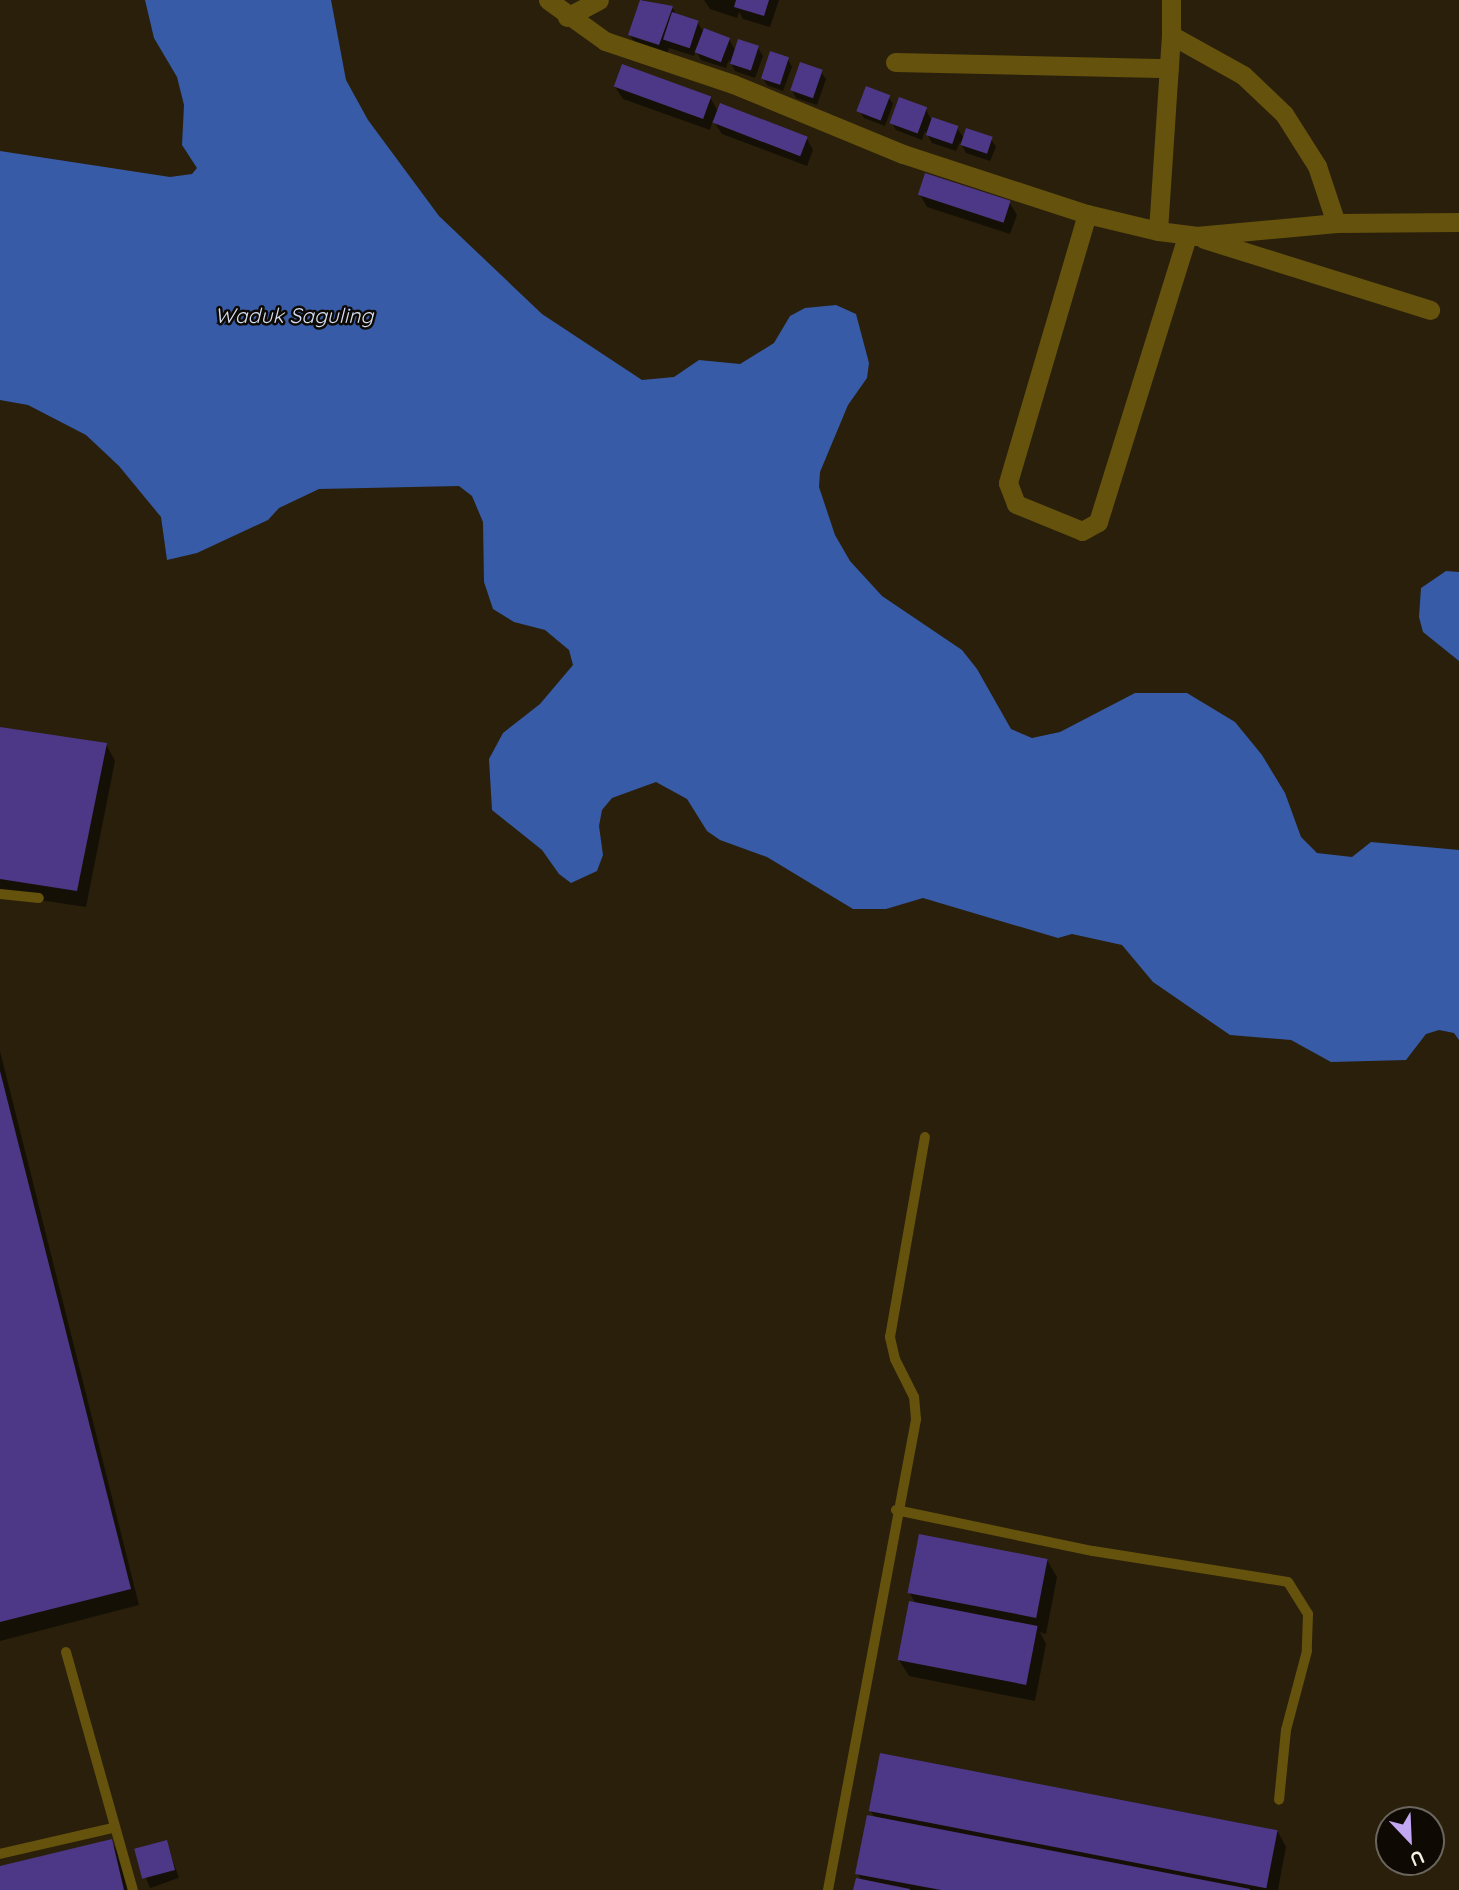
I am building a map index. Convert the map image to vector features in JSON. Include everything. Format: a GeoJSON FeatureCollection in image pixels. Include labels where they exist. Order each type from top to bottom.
{"type":"FeatureCollection","features":[{"type":"Feature","properties":{"kind":"street"},"geometry":{"type":"LineString","coordinates":[[548,0],[566,17],[606,41],[733,84],[903,154],[1087,214],[1192,236],[1430,310]]}},
{"type":"Feature","properties":{"kind":"street"},"geometry":{"type":"LineString","coordinates":[[566,17],[598,0]]}},
{"type":"Feature","properties":{"kind":"street"},"geometry":{"type":"LineString","coordinates":[[1158,231],[1171,0]]}},
{"type":"Feature","properties":{"kind":"street"},"geometry":{"type":"LineString","coordinates":[[1171,35],[1242,75],[1284,114],[1317,166],[1336,223]]}},
{"type":"Feature","properties":{"kind":"street"},"geometry":{"type":"LineString","coordinates":[[895,62],[1169,68]]}},
{"type":"Feature","properties":{"kind":"street"},"geometry":{"type":"LineString","coordinates":[[1087,214],[1008,483],[1016,504],[1082,531],[1098,522],[1192,236]]}},
{"type":"Feature","properties":{"kind":"street"},"geometry":{"type":"LineString","coordinates":[[1192,236],[1336,223],[1459,222]]}},
{"type":"Feature","properties":{"kind":"lane"},"geometry":{"type":"LineString","coordinates":[[0,894],[39,898]]}},
{"type":"Feature","properties":{"kind":"lane"},"geometry":{"type":"LineString","coordinates":[[828,1890],[858,1743],[896,1510],[916,1419],[914,1397],[895,1359],[890,1337],[925,1137]]}},
{"type":"Feature","properties":{"kind":"lane"},"geometry":{"type":"LineString","coordinates":[[896,1510],[1093,1552],[1288,1582],[1308,1614],[1307,1640],[1286,1730],[1279,1800]]}},
{"type":"Feature","properties":{"kind":"lane"},"geometry":{"type":"LineString","coordinates":[[66,1652],[113,1828],[133,1890]]}},
{"type":"Feature","properties":{"kind":"lane"},"geometry":{"type":"LineString","coordinates":[[0,1854],[113,1828]]}},
{"type":"Feature","properties":{"kind":"water","name":"Waduk Saguling"},"geometry":{"type":"Polygon","coordinates":[[[145,0],[331,0],[346,80],[368,120],[439,216],[542,314],[642,380],[674,377],[699,360],[740,364],[774,343],[790,316],[805,308],[836,305],[856,314],[869,363],[867,378],[848,405],[820,472],[819,487],[835,535],[850,561],[882,596],[962,650],[977,669],[1011,729],[1032,738],[1060,732],[1135,693],[1187,693],[1235,722],[1262,755],[1285,793],[1301,837],[1317,853],[1352,857],[1371,842],[1459,850],[1459,1040],[1454,1033],[1439,1030],[1426,1034],[1406,1060],[1331,1062],[1291,1040],[1230,1035],[1153,982],[1122,945],[1072,934],[1058,938],[923,898],[886,909],[853,909],[767,857],[720,840],[707,831],[687,799],[656,782],[612,798],[602,810],[599,826],[603,855],[597,871],[571,883],[559,874],[542,850],[492,810],[489,759],[503,733],[540,704],[573,665],[569,650],[545,630],[514,622],[493,609],[484,582],[483,522],[472,496],[459,486],[319,489],[279,508],[268,520],[197,553],[167,560],[161,517],[119,466],[86,435],[28,405],[0,400],[0,151],[170,177],[192,174],[197,168],[182,145],[184,105],[177,77],[154,38],[145,0]]]}},
{"type":"Feature","properties":{"kind":"water"},"geometry":{"type":"Polygon","coordinates":[[[1446,571],[1459,572],[1459,661],[1423,632],[1419,617],[1421,588],[1446,571]]]}},
{"type":"Feature","properties":{"kind":"building"},"geometry":{"type":"Polygon","coordinates":[[[640,0],[673,6],[659,45],[628,35],[640,0]]]}},
{"type":"Feature","properties":{"kind":"building"},"geometry":{"type":"Polygon","coordinates":[[[736,0],[769,0],[764,16],[734,7],[736,0]]]}},
{"type":"Feature","properties":{"kind":"building"},"geometry":{"type":"Polygon","coordinates":[[[672,12],[699,21],[690,48],[663,40],[672,12]]]}},
{"type":"Feature","properties":{"kind":"building"},"geometry":{"type":"Polygon","coordinates":[[[704,28],[730,38],[721,62],[695,52],[704,28]]]}},
{"type":"Feature","properties":{"kind":"building"},"geometry":{"type":"Polygon","coordinates":[[[738,39],[759,46],[751,71],[730,64],[738,39]]]}},
{"type":"Feature","properties":{"kind":"building"},"geometry":{"type":"Polygon","coordinates":[[[770,51],[789,57],[780,85],[761,79],[770,51]]]}},
{"type":"Feature","properties":{"kind":"building"},"geometry":{"type":"Polygon","coordinates":[[[800,62],[823,70],[813,98],[790,90],[800,62]]]}},
{"type":"Feature","properties":{"kind":"building"},"geometry":{"type":"Polygon","coordinates":[[[622,64],[711,96],[703,119],[614,87],[622,64]]]}},
{"type":"Feature","properties":{"kind":"building"},"geometry":{"type":"Polygon","coordinates":[[[866,86],[890,95],[881,121],[856,111],[866,86]]]}},
{"type":"Feature","properties":{"kind":"building"},"geometry":{"type":"Polygon","coordinates":[[[899,97],[927,107],[918,134],[889,123],[899,97]]]}},
{"type":"Feature","properties":{"kind":"building"},"geometry":{"type":"Polygon","coordinates":[[[720,103],[808,137],[800,156],[712,123],[720,103]]]}},
{"type":"Feature","properties":{"kind":"building"},"geometry":{"type":"Polygon","coordinates":[[[932,117],[958,126],[952,144],[926,135],[932,117]]]}},
{"type":"Feature","properties":{"kind":"building"},"geometry":{"type":"Polygon","coordinates":[[[966,128],[993,137],[987,154],[960,145],[966,128]]]}},
{"type":"Feature","properties":{"kind":"building"},"geometry":{"type":"Polygon","coordinates":[[[925,173],[1011,201],[1003,223],[918,195],[925,173]]]}},
{"type":"Feature","properties":{"kind":"building"},"geometry":{"type":"Polygon","coordinates":[[[0,727],[107,743],[77,891],[0,879],[0,727]]]}},
{"type":"Feature","properties":{"kind":"building"},"geometry":{"type":"Polygon","coordinates":[[[0,1071],[131,1589],[0,1622],[0,1071]]]}},
{"type":"Feature","properties":{"kind":"building"},"geometry":{"type":"Polygon","coordinates":[[[919,1534],[1048,1559],[1036,1618],[908,1593],[919,1534]]]}},
{"type":"Feature","properties":{"kind":"building"},"geometry":{"type":"Polygon","coordinates":[[[909,1601],[1038,1626],[1026,1685],[898,1660],[909,1601]]]}},
{"type":"Feature","properties":{"kind":"building"},"geometry":{"type":"Polygon","coordinates":[[[880,1753],[1278,1830],[1266,1888],[869,1811],[880,1753]]]}},
{"type":"Feature","properties":{"kind":"building"},"geometry":{"type":"Polygon","coordinates":[[[867,1815],[1250,1890],[941,1890],[855,1874],[867,1815]]]}},
{"type":"Feature","properties":{"kind":"building"},"geometry":{"type":"Polygon","coordinates":[[[112,1839],[124,1890],[0,1890],[0,1866],[112,1839]]]}},
{"type":"Feature","properties":{"kind":"building"},"geometry":{"type":"Polygon","coordinates":[[[167,1840],[175,1870],[142,1879],[134,1849],[167,1840]]]}},
{"type":"Feature","properties":{"kind":"building"},"geometry":{"type":"Polygon","coordinates":[[[856,1878],[910,1889],[910,1890],[853,1890],[856,1878]]]}}]}
